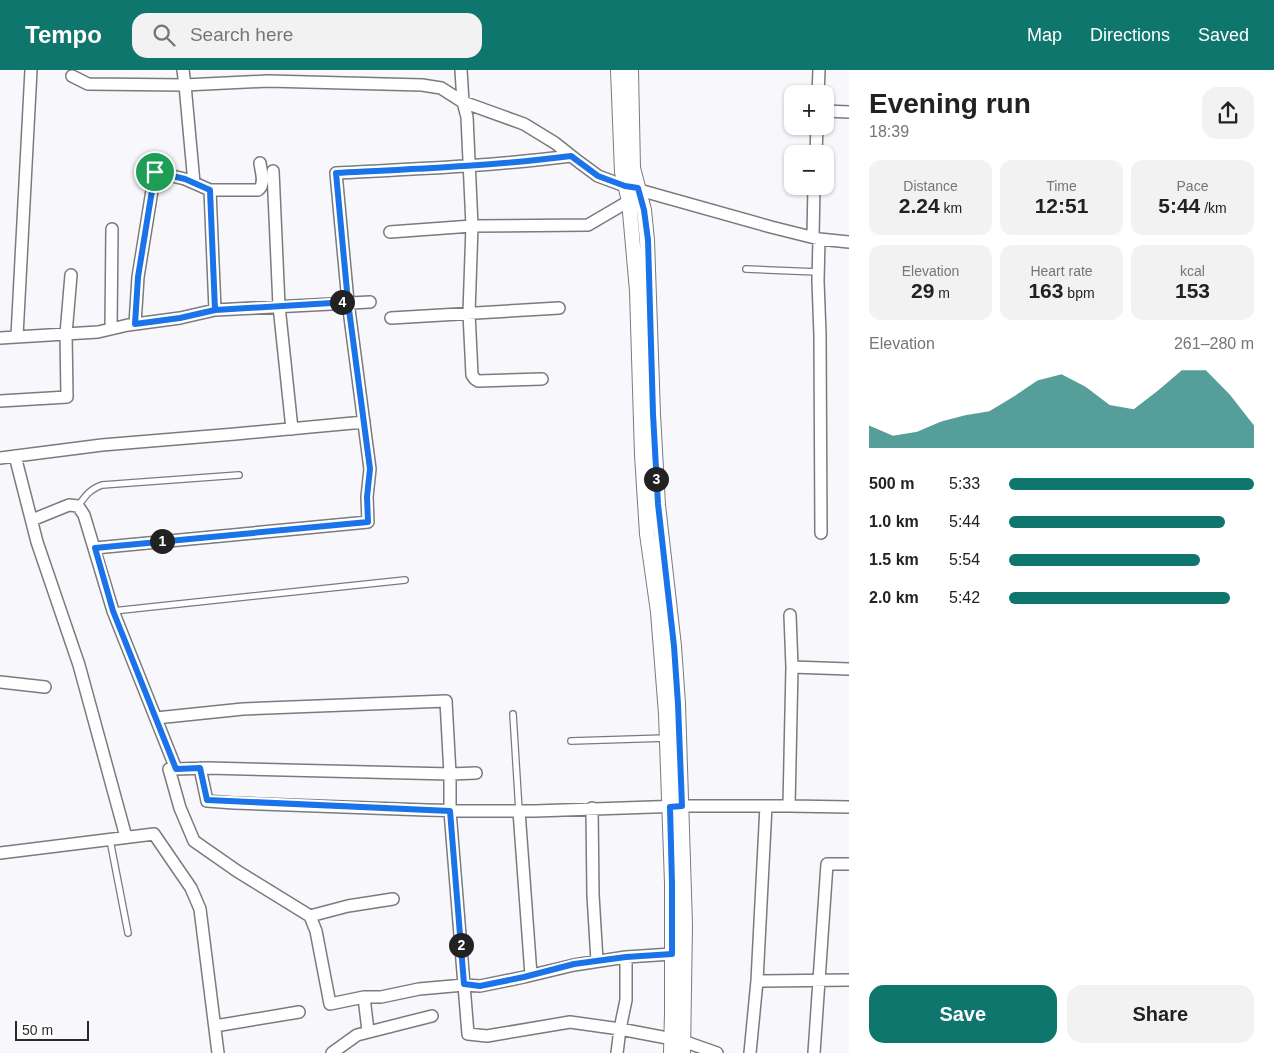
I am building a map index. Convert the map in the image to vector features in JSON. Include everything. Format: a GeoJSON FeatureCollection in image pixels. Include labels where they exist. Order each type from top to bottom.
{"type":"FeatureCollection","features":[{"type":"Feature","properties":{"kind":"street"},"geometry":{"type":"LineString","coordinates":[[17,336],[31,70]]}},
{"type":"Feature","properties":{"kind":"street"},"geometry":{"type":"LineString","coordinates":[[183,70],[194,183]]}},
{"type":"Feature","properties":{"kind":"street"},"geometry":{"type":"LineString","coordinates":[[461,70],[463,102],[467,117],[472,226],[469,313],[472,375],[478,381],[542,379]]}},
{"type":"Feature","properties":{"kind":"street"},"geometry":{"type":"LineString","coordinates":[[618,70],[622,172],[644,210],[648,240],[650,471],[647,534],[658,621],[667,738],[676,806],[684,925],[677,1046]]}},
{"type":"Feature","properties":{"kind":"street"},"geometry":{"type":"LineString","coordinates":[[631,70],[633,168],[629,201],[650,471],[658,504],[674,646],[678,704],[672,884],[672,954],[677,1046]]}},
{"type":"Feature","properties":{"kind":"street"},"geometry":{"type":"LineString","coordinates":[[818,85],[819,70]]}},
{"type":"Feature","properties":{"kind":"street"},"geometry":{"type":"LineString","coordinates":[[72,76],[88,84],[185,85],[268,81],[422,85],[441,88],[463,102],[524,124],[555,143],[598,176],[771,226],[816,237],[849,242]]}},
{"type":"Feature","properties":{"kind":"street"},"geometry":{"type":"LineString","coordinates":[[834,111],[849,112]]}},
{"type":"Feature","properties":{"kind":"street"},"geometry":{"type":"LineString","coordinates":[[95,548],[368,522],[367,497],[370,469],[348,302],[336,173],[469,166],[571,156]]}},
{"type":"Feature","properties":{"kind":"street"},"geometry":{"type":"LineString","coordinates":[[135,324],[138,277],[155,172],[185,179],[210,190],[258,190],[262,188],[260,163]]}},
{"type":"Feature","properties":{"kind":"street"},"geometry":{"type":"LineString","coordinates":[[274,171],[279,306],[292,429]]}},
{"type":"Feature","properties":{"kind":"street"},"geometry":{"type":"LineString","coordinates":[[210,190],[215,310]]}},
{"type":"Feature","properties":{"kind":"street"},"geometry":{"type":"LineString","coordinates":[[814,195],[820,335],[821,533]]}},
{"type":"Feature","properties":{"kind":"street"},"geometry":{"type":"LineString","coordinates":[[390,232],[472,226],[588,225],[629,201]]}},
{"type":"Feature","properties":{"kind":"street"},"geometry":{"type":"LineString","coordinates":[[110,329],[112,229]]}},
{"type":"Feature","properties":{"kind":"street"},"geometry":{"type":"LineString","coordinates":[[0,401],[68,397],[66,334],[71,275]]}},
{"type":"Feature","properties":{"kind":"street"},"geometry":{"type":"LineString","coordinates":[[0,338],[98,332],[215,310],[370,302]]}},
{"type":"Feature","properties":{"kind":"street"},"geometry":{"type":"LineString","coordinates":[[391,318],[559,308]]}},
{"type":"Feature","properties":{"kind":"street"},"geometry":{"type":"LineString","coordinates":[[0,458],[102,445],[364,422]]}},
{"type":"Feature","properties":{"kind":"street"},"geometry":{"type":"LineString","coordinates":[[14,456],[37,542],[79,665],[126,837]]}},
{"type":"Feature","properties":{"kind":"street"},"geometry":{"type":"LineString","coordinates":[[32,520],[69,505],[78,506],[84,514],[113,611],[176,769]]}},
{"type":"Feature","properties":{"kind":"street"},"geometry":{"type":"LineString","coordinates":[[789,806],[792,667],[790,615]]}},
{"type":"Feature","properties":{"kind":"street"},"geometry":{"type":"LineString","coordinates":[[792,667],[849,669]]}},
{"type":"Feature","properties":{"kind":"street"},"geometry":{"type":"LineString","coordinates":[[0,682],[45,687]]}},
{"type":"Feature","properties":{"kind":"street"},"geometry":{"type":"LineString","coordinates":[[156,718],[243,709],[446,701],[450,811],[468,1034],[486,1036],[570,1022],[620,1028],[677,1046],[717,1053]]}},
{"type":"Feature","properties":{"kind":"street"},"geometry":{"type":"LineString","coordinates":[[200,768],[207,800],[450,811],[520,811],[676,806],[849,807]]}},
{"type":"Feature","properties":{"kind":"street"},"geometry":{"type":"LineString","coordinates":[[476,773],[169,769],[180,808],[194,841],[236,871],[310,916],[316,931],[330,1004],[364,997],[381,997],[419,989],[464,984],[480,986],[574,964],[626,957],[672,954]]}},
{"type":"Feature","properties":{"kind":"street"},"geometry":{"type":"LineString","coordinates":[[750,1053],[757,981],[766,806]]}},
{"type":"Feature","properties":{"kind":"street"},"geometry":{"type":"LineString","coordinates":[[592,808],[593,895],[597,961]]}},
{"type":"Feature","properties":{"kind":"street"},"geometry":{"type":"LineString","coordinates":[[520,811],[531,975]]}},
{"type":"Feature","properties":{"kind":"street"},"geometry":{"type":"LineString","coordinates":[[0,853],[154,834],[191,888],[200,909],[218,1053]]}},
{"type":"Feature","properties":{"kind":"street"},"geometry":{"type":"LineString","coordinates":[[814,1053],[827,864],[849,864]]}},
{"type":"Feature","properties":{"kind":"street"},"geometry":{"type":"LineString","coordinates":[[310,916],[348,906],[394,899]]}},
{"type":"Feature","properties":{"kind":"street"},"geometry":{"type":"LineString","coordinates":[[617,1053],[626,1000],[626,957]]}},
{"type":"Feature","properties":{"kind":"street"},"geometry":{"type":"LineString","coordinates":[[757,981],[849,980]]}},
{"type":"Feature","properties":{"kind":"street"},"geometry":{"type":"LineString","coordinates":[[364,997],[368,1032]]}},
{"type":"Feature","properties":{"kind":"street"},"geometry":{"type":"LineString","coordinates":[[215,1026],[299,1012]]}},
{"type":"Feature","properties":{"kind":"street"},"geometry":{"type":"LineString","coordinates":[[332,1053],[357,1034],[432,1016]]}},
{"type":"Feature","properties":{"kind":"lane"},"geometry":{"type":"LineString","coordinates":[[746,269],[818,272]]}},
{"type":"Feature","properties":{"kind":"lane"},"geometry":{"type":"LineString","coordinates":[[78,506],[87,494],[94,488],[102,485],[239,475]]}},
{"type":"Feature","properties":{"kind":"lane"},"geometry":{"type":"LineString","coordinates":[[113,611],[405,580]]}},
{"type":"Feature","properties":{"kind":"lane"},"geometry":{"type":"LineString","coordinates":[[513,714],[520,811]]}},
{"type":"Feature","properties":{"kind":"lane"},"geometry":{"type":"LineString","coordinates":[[572,741],[667,738]]}},
{"type":"Feature","properties":{"kind":"lane"},"geometry":{"type":"LineString","coordinates":[[110,839],[128,933]]}},
{"type":"Feature","properties":{"kind":"route"},"geometry":{"type":"LineString","coordinates":[[155,172],[138,277],[135,324],[180,318],[215,310],[279,306],[348,302],[336,173],[469,166],[571,156],[598,176],[625,186],[638,188],[644,210],[648,240],[653,414],[658,504],[674,646],[678,704],[682,806],[670,807],[672,954],[626,957],[574,964],[480,986],[464,984],[450,811],[207,800],[200,768],[176,769],[113,611],[95,548],[368,522],[367,497],[370,469],[348,302],[215,310],[210,190],[185,179],[155,172]]}}]}
